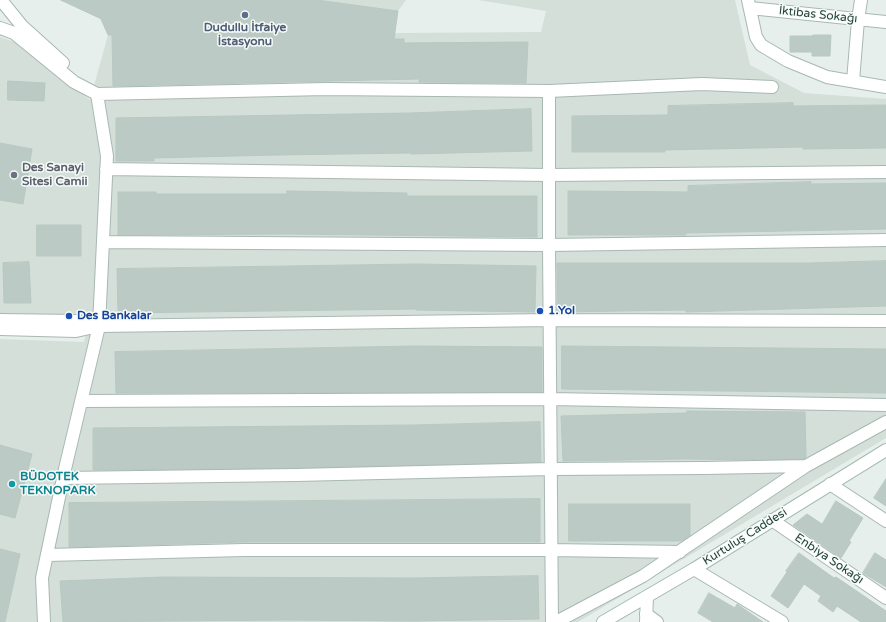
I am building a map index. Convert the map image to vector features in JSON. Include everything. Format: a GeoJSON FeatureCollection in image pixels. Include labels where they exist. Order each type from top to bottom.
{"type":"FeatureCollection","features":[{"type":"Feature","properties":{"kind":"street"},"geometry":{"type":"LineString","coordinates":[[0,0],[22,26],[80,79],[85,88]]}},
{"type":"Feature","properties":{"kind":"street"},"geometry":{"type":"LineString","coordinates":[[852,81],[861,0]]}},
{"type":"Feature","properties":{"kind":"street"},"geometry":{"type":"LineString","coordinates":[[749,4],[756,37],[761,45],[788,61],[827,77],[886,87]]}},
{"type":"Feature","properties":{"kind":"street","name":"İktibas Sokağı"},"geometry":{"type":"LineString","coordinates":[[749,4],[858,20],[886,22]]}},
{"type":"Feature","properties":{"kind":"street"},"geometry":{"type":"LineString","coordinates":[[0,28],[14,33],[74,82],[97,94],[326,89],[550,91],[702,84],[772,87]]}},
{"type":"Feature","properties":{"kind":"street"},"geometry":{"type":"LineString","coordinates":[[550,91],[549,245],[552,622]]}},
{"type":"Feature","properties":{"kind":"street"},"geometry":{"type":"LineString","coordinates":[[44,622],[42,578],[63,478],[99,326],[107,156],[97,94]]}},
{"type":"Feature","properties":{"kind":"street"},"geometry":{"type":"LineString","coordinates":[[106,169],[549,175],[886,172]]}},
{"type":"Feature","properties":{"kind":"street"},"geometry":{"type":"LineString","coordinates":[[104,242],[549,245],[886,240]]}},
{"type":"Feature","properties":{"kind":"street"},"geometry":{"type":"LineString","coordinates":[[0,320],[76,321],[99,326]]}},
{"type":"Feature","properties":{"kind":"street"},"geometry":{"type":"LineString","coordinates":[[0,329],[76,331],[99,326],[550,320],[886,321]]}},
{"type":"Feature","properties":{"kind":"street"},"geometry":{"type":"LineString","coordinates":[[81,401],[550,399],[886,405]]}},
{"type":"Feature","properties":{"kind":"street"},"geometry":{"type":"LineString","coordinates":[[556,622],[643,576],[806,466],[886,422]]}},
{"type":"Feature","properties":{"kind":"street","name":"Kurtuluş Caddesi"},"geometry":{"type":"LineString","coordinates":[[603,622],[694,569],[886,450]]}},
{"type":"Feature","properties":{"kind":"street"},"geometry":{"type":"LineString","coordinates":[[63,478],[296,476],[551,469],[806,466]]}},
{"type":"Feature","properties":{"kind":"street"},"geometry":{"type":"LineString","coordinates":[[830,484],[886,521]]}},
{"type":"Feature","properties":{"kind":"street","name":"Enbiya Sokağı"},"geometry":{"type":"LineString","coordinates":[[772,520],[886,598]]}},
{"type":"Feature","properties":{"kind":"street"},"geometry":{"type":"LineString","coordinates":[[47,555],[244,550],[551,550],[680,552]]}},
{"type":"Feature","properties":{"kind":"street"},"geometry":{"type":"LineString","coordinates":[[694,569],[782,622]]}},
{"type":"Feature","properties":{"kind":"street"},"geometry":{"type":"LineString","coordinates":[[647,597],[646,618],[657,622]]}},
{"type":"Feature","properties":{"kind":"shaded area"},"geometry":{"type":"Polygon","coordinates":[[[317,0],[406,0],[398,11],[317,0]]]}},
{"type":"Feature","properties":{"kind":"shaded area"},"geometry":{"type":"Polygon","coordinates":[[[478,0],[735,0],[750,65],[804,93],[886,99],[886,438],[578,622],[0,622],[0,339],[84,342],[90,315],[0,316],[0,37],[27,46],[90,100],[108,35],[541,32],[546,11],[478,0]]]}},
{"type":"Feature","properties":{"kind":"building"},"geometry":{"type":"Polygon","coordinates":[[[61,0],[317,0],[398,11],[394,39],[404,39],[404,43],[528,42],[526,83],[419,82],[419,79],[113,86],[112,35],[108,35],[101,19],[61,0]]]}},
{"type":"Feature","properties":{"kind":"building"},"geometry":{"type":"Polygon","coordinates":[[[831,35],[830,56],[812,56],[812,52],[790,52],[790,36],[831,35]]]}},
{"type":"Feature","properties":{"kind":"building"},"geometry":{"type":"Polygon","coordinates":[[[8,81],[45,83],[44,101],[8,100],[8,81]]]}},
{"type":"Feature","properties":{"kind":"building"},"geometry":{"type":"Polygon","coordinates":[[[793,103],[793,106],[886,105],[886,148],[803,149],[803,147],[665,150],[665,152],[572,152],[572,116],[668,115],[668,106],[793,103]]]}},
{"type":"Feature","properties":{"kind":"building"},"geometry":{"type":"Polygon","coordinates":[[[531,109],[532,151],[277,155],[154,158],[154,161],[116,161],[116,118],[410,113],[531,109]]]}},
{"type":"Feature","properties":{"kind":"building","name":"Des Sanayi Sitesi Camii"},"geometry":{"type":"Polygon","coordinates":[[[0,143],[32,149],[23,204],[0,200],[0,143]]]}},
{"type":"Feature","properties":{"kind":"building"},"geometry":{"type":"Polygon","coordinates":[[[811,182],[811,184],[886,183],[886,229],[686,233],[686,235],[568,235],[568,191],[688,192],[688,186],[811,182]]]}},
{"type":"Feature","properties":{"kind":"building"},"geometry":{"type":"Polygon","coordinates":[[[287,191],[407,193],[407,196],[537,196],[537,237],[286,234],[118,235],[118,192],[156,192],[156,194],[287,194],[287,191]]]}},
{"type":"Feature","properties":{"kind":"building"},"geometry":{"type":"Polygon","coordinates":[[[37,225],[81,225],[81,256],[37,256],[37,225]]]}},
{"type":"Feature","properties":{"kind":"building"},"geometry":{"type":"Polygon","coordinates":[[[886,261],[886,306],[686,312],[686,310],[558,312],[557,263],[809,263],[886,261]]]}},
{"type":"Feature","properties":{"kind":"building"},"geometry":{"type":"Polygon","coordinates":[[[29,262],[31,303],[4,303],[3,263],[29,262]]]}},
{"type":"Feature","properties":{"kind":"building"},"geometry":{"type":"Polygon","coordinates":[[[416,264],[536,266],[535,312],[416,309],[118,313],[117,269],[416,264]]]}},
{"type":"Feature","properties":{"kind":"building"},"geometry":{"type":"Polygon","coordinates":[[[414,346],[542,347],[542,392],[116,393],[115,352],[414,346]]]}},
{"type":"Feature","properties":{"kind":"building"},"geometry":{"type":"Polygon","coordinates":[[[562,346],[886,349],[886,393],[562,389],[562,346]]]}},
{"type":"Feature","properties":{"kind":"building"},"geometry":{"type":"Polygon","coordinates":[[[687,411],[805,412],[806,457],[804,459],[753,460],[685,459],[563,461],[561,416],[687,413],[687,411]]]}},
{"type":"Feature","properties":{"kind":"building"},"geometry":{"type":"Polygon","coordinates":[[[540,422],[541,462],[296,468],[93,470],[93,428],[415,425],[540,422]]]}},
{"type":"Feature","properties":{"kind":"building","name":"BÜDOTEK TEKNOPARK"},"geometry":{"type":"Polygon","coordinates":[[[0,445],[32,454],[15,518],[0,514],[0,445]]]}},
{"type":"Feature","properties":{"kind":"building"},"geometry":{"type":"Polygon","coordinates":[[[886,479],[886,506],[874,498],[886,479]]]}},
{"type":"Feature","properties":{"kind":"building"},"geometry":{"type":"Polygon","coordinates":[[[540,499],[540,542],[244,542],[69,547],[69,503],[540,499]]]}},
{"type":"Feature","properties":{"kind":"building"},"geometry":{"type":"Polygon","coordinates":[[[836,501],[863,518],[841,558],[793,525],[807,514],[822,524],[836,501]]]}},
{"type":"Feature","properties":{"kind":"building"},"geometry":{"type":"Polygon","coordinates":[[[569,504],[690,504],[690,536],[682,541],[569,541],[569,504]]]}},
{"type":"Feature","properties":{"kind":"building"},"geometry":{"type":"Polygon","coordinates":[[[0,549],[20,554],[5,622],[0,622],[0,549]]]}},
{"type":"Feature","properties":{"kind":"building"},"geometry":{"type":"Polygon","coordinates":[[[799,553],[834,578],[836,577],[886,611],[886,622],[861,622],[837,606],[833,612],[818,601],[821,596],[804,584],[788,608],[771,596],[799,553]]]}},
{"type":"Feature","properties":{"kind":"building"},"geometry":{"type":"Polygon","coordinates":[[[875,553],[886,560],[886,587],[863,573],[875,553]]]}},
{"type":"Feature","properties":{"kind":"building"},"geometry":{"type":"Polygon","coordinates":[[[538,576],[539,619],[414,621],[285,620],[63,622],[60,581],[163,577],[414,578],[538,576]]]}},
{"type":"Feature","properties":{"kind":"building"},"geometry":{"type":"Polygon","coordinates":[[[709,593],[735,608],[737,604],[763,622],[713,622],[698,613],[709,593]]]}},
{"type":"Feature","properties":{"kind":"place","name":"Dudullu İtfaiye İstasyonu"},"geometry":{"type":"Point","coordinates":[245,15]}},
{"type":"Feature","properties":{"kind":"place","name":"Des Sanayi Sitesi Camii"},"geometry":{"type":"Point","coordinates":[14,175]}},
{"type":"Feature","properties":{"kind":"place","name":"1.Yol"},"geometry":{"type":"Point","coordinates":[540,311]}},
{"type":"Feature","properties":{"kind":"place","name":"Des Bankalar"},"geometry":{"type":"Point","coordinates":[69,316]}},
{"type":"Feature","properties":{"kind":"place","name":"BÜDOTEK TEKNOPARK"},"geometry":{"type":"Point","coordinates":[12,484]}}]}
